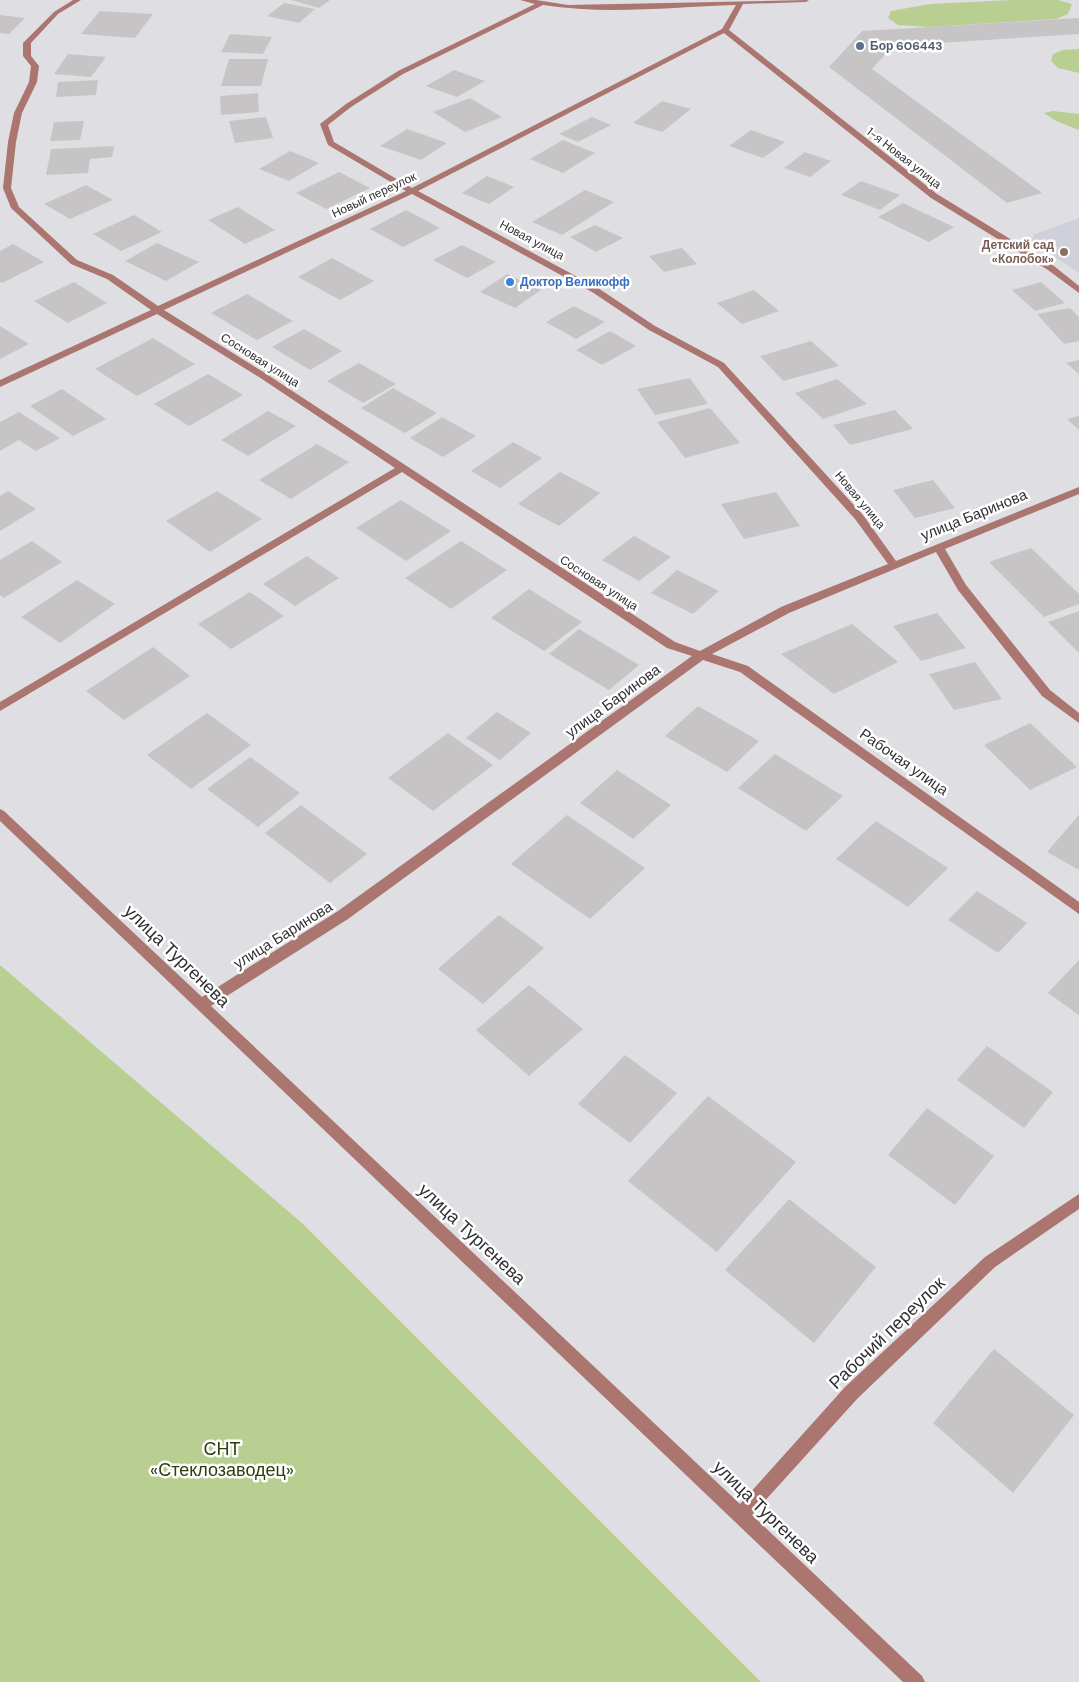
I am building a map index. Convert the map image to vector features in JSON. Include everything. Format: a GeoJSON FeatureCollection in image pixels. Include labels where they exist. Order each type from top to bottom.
{"type":"FeatureCollection","features":[{"type":"Feature","properties":{"kind":"street","name":"Сосновая улица"},"geometry":{"type":"LineString","coordinates":[[78,0],[56,13],[26,43],[27,56],[35,66],[33,82],[18,113],[7,188],[15,208],[74,262],[110,277],[156,310],[262,375],[671,645],[703,654]]}},
{"type":"Feature","properties":{"kind":"street"},"geometry":{"type":"LineString","coordinates":[[523,0],[540,4],[602,7],[806,0]]}},
{"type":"Feature","properties":{"kind":"street"},"geometry":{"type":"LineString","coordinates":[[725,30],[740,3]]}},
{"type":"Feature","properties":{"kind":"street","name":"Новая улица"},"geometry":{"type":"LineString","coordinates":[[540,4],[407,70],[340,111],[324,124],[331,144],[412,192],[595,290],[652,328],[722,365],[859,517],[893,564]]}},
{"type":"Feature","properties":{"kind":"street","name":"Новый переулок"},"geometry":{"type":"LineString","coordinates":[[0,384],[412,192],[725,30]]}},
{"type":"Feature","properties":{"kind":"street","name":"1-я Новая улица"},"geometry":{"type":"LineString","coordinates":[[725,30],[934,196],[1051,268],[1079,290]]}},
{"type":"Feature","properties":{"kind":"street"},"geometry":{"type":"LineString","coordinates":[[0,707],[402,468]]}},
{"type":"Feature","properties":{"kind":"street","name":"улица Баринова"},"geometry":{"type":"LineString","coordinates":[[201,1005],[344,916],[703,654],[785,610],[893,564],[1079,490]]}},
{"type":"Feature","properties":{"kind":"street"},"geometry":{"type":"LineString","coordinates":[[938,546],[962,587],[1046,693],[1079,719]]}},
{"type":"Feature","properties":{"kind":"street","name":"Рабочая улица"},"geometry":{"type":"LineString","coordinates":[[703,654],[744,669],[1079,909]]}},
{"type":"Feature","properties":{"kind":"street","name":"улица Тургенева"},"geometry":{"type":"LineString","coordinates":[[0,814],[742,1514],[916,1682]]}},
{"type":"Feature","properties":{"kind":"street","name":"Рабочий переулок"},"geometry":{"type":"LineString","coordinates":[[742,1514],[852,1393],[990,1262],[1079,1201]]}},
{"type":"Feature","properties":{"kind":"shaded area","name":"Детский сад «Колобок»"},"geometry":{"type":"Polygon","coordinates":[[[1079,218],[1079,273],[1031,241],[1035,234],[1079,218]]]}},
{"type":"Feature","properties":{"kind":"green space"},"geometry":{"type":"Polygon","coordinates":[[[1058,0],[1072,4],[1068,14],[1056,19],[928,27],[898,25],[888,18],[891,11],[930,4],[1058,0]]]}},
{"type":"Feature","properties":{"kind":"green space"},"geometry":{"type":"Polygon","coordinates":[[[1079,49],[1079,73],[1058,68],[1051,61],[1053,54],[1063,50],[1079,49]]]}},
{"type":"Feature","properties":{"kind":"green space"},"geometry":{"type":"Polygon","coordinates":[[[1053,111],[1079,114],[1079,130],[1056,121],[1044,113],[1053,111]]]}},
{"type":"Feature","properties":{"kind":"green space","name":"СНТ «Стеклозаводец»"},"geometry":{"type":"Polygon","coordinates":[[[0,965],[302,1223],[761,1682],[0,1682],[0,965]]]}},
{"type":"Feature","properties":{"kind":"building"},"geometry":{"type":"Polygon","coordinates":[[[291,0],[330,0],[319,8],[291,0]]]}},
{"type":"Feature","properties":{"kind":"building"},"geometry":{"type":"Polygon","coordinates":[[[284,3],[315,9],[299,23],[267,16],[284,3]]]}},
{"type":"Feature","properties":{"kind":"building"},"geometry":{"type":"Polygon","coordinates":[[[100,11],[153,14],[135,38],[81,34],[100,11]]]}},
{"type":"Feature","properties":{"kind":"building"},"geometry":{"type":"Polygon","coordinates":[[[0,15],[25,18],[9,34],[0,33],[0,15]]]}},
{"type":"Feature","properties":{"kind":"building"},"geometry":{"type":"Polygon","coordinates":[[[1079,18],[1079,34],[893,46],[872,69],[1042,193],[1007,203],[829,67],[862,31],[1079,18]]]}},
{"type":"Feature","properties":{"kind":"building"},"geometry":{"type":"Polygon","coordinates":[[[230,34],[272,37],[263,54],[221,52],[230,34]]]}},
{"type":"Feature","properties":{"kind":"building"},"geometry":{"type":"Polygon","coordinates":[[[68,54],[106,57],[91,77],[54,74],[68,54]]]}},
{"type":"Feature","properties":{"kind":"building"},"geometry":{"type":"Polygon","coordinates":[[[229,59],[268,59],[261,86],[221,86],[229,59]]]}},
{"type":"Feature","properties":{"kind":"building"},"geometry":{"type":"Polygon","coordinates":[[[454,70],[485,81],[457,97],[426,86],[454,70]]]}},
{"type":"Feature","properties":{"kind":"building"},"geometry":{"type":"Polygon","coordinates":[[[98,80],[96,95],[56,97],[58,82],[98,80]]]}},
{"type":"Feature","properties":{"kind":"building"},"geometry":{"type":"Polygon","coordinates":[[[258,93],[259,112],[221,115],[220,96],[258,93]]]}},
{"type":"Feature","properties":{"kind":"building"},"geometry":{"type":"Polygon","coordinates":[[[470,98],[502,117],[465,132],[433,112],[470,98]]]}},
{"type":"Feature","properties":{"kind":"building"},"geometry":{"type":"Polygon","coordinates":[[[662,101],[691,109],[662,132],[633,123],[662,101]]]}},
{"type":"Feature","properties":{"kind":"building"},"geometry":{"type":"Polygon","coordinates":[[[266,117],[273,138],[235,143],[229,121],[266,117]]]}},
{"type":"Feature","properties":{"kind":"building"},"geometry":{"type":"Polygon","coordinates":[[[592,117],[611,125],[578,142],[559,134],[592,117]]]}},
{"type":"Feature","properties":{"kind":"building"},"geometry":{"type":"Polygon","coordinates":[[[84,121],[80,140],[50,141],[54,122],[84,121]]]}},
{"type":"Feature","properties":{"kind":"building"},"geometry":{"type":"Polygon","coordinates":[[[407,129],[447,143],[421,160],[380,146],[407,129]]]}},
{"type":"Feature","properties":{"kind":"building"},"geometry":{"type":"Polygon","coordinates":[[[751,130],[785,142],[763,158],[729,146],[751,130]]]}},
{"type":"Feature","properties":{"kind":"building"},"geometry":{"type":"Polygon","coordinates":[[[563,140],[595,153],[563,173],[530,159],[563,140]]]}},
{"type":"Feature","properties":{"kind":"building"},"geometry":{"type":"Polygon","coordinates":[[[114,146],[112,157],[90,159],[88,173],[46,175],[51,149],[114,146]]]}},
{"type":"Feature","properties":{"kind":"building"},"geometry":{"type":"Polygon","coordinates":[[[290,151],[319,163],[289,181],[259,169],[290,151]]]}},
{"type":"Feature","properties":{"kind":"building"},"geometry":{"type":"Polygon","coordinates":[[[805,152],[831,161],[810,177],[784,168],[805,152]]]}},
{"type":"Feature","properties":{"kind":"building"},"geometry":{"type":"Polygon","coordinates":[[[339,172],[370,188],[326,209],[296,193],[339,172]]]}},
{"type":"Feature","properties":{"kind":"building"},"geometry":{"type":"Polygon","coordinates":[[[487,176],[514,187],[489,204],[462,193],[487,176]]]}},
{"type":"Feature","properties":{"kind":"building"},"geometry":{"type":"Polygon","coordinates":[[[861,181],[900,195],[880,210],[841,195],[861,181]]]}},
{"type":"Feature","properties":{"kind":"building"},"geometry":{"type":"Polygon","coordinates":[[[86,185],[113,200],[70,219],[44,204],[86,185]]]}},
{"type":"Feature","properties":{"kind":"building"},"geometry":{"type":"Polygon","coordinates":[[[585,190],[614,202],[562,235],[532,222],[585,190]]]}},
{"type":"Feature","properties":{"kind":"building"},"geometry":{"type":"Polygon","coordinates":[[[903,203],[954,227],[929,242],[878,217],[903,203]]]}},
{"type":"Feature","properties":{"kind":"building"},"geometry":{"type":"Polygon","coordinates":[[[238,207],[275,230],[245,244],[208,220],[238,207]]]}},
{"type":"Feature","properties":{"kind":"building"},"geometry":{"type":"Polygon","coordinates":[[[406,210],[440,228],[403,247],[370,229],[406,210]]]}},
{"type":"Feature","properties":{"kind":"building"},"geometry":{"type":"Polygon","coordinates":[[[134,215],[162,232],[121,251],[93,234],[134,215]]]}},
{"type":"Feature","properties":{"kind":"building"},"geometry":{"type":"Polygon","coordinates":[[[595,225],[623,238],[596,252],[570,237],[595,225]]]}},
{"type":"Feature","properties":{"kind":"building"},"geometry":{"type":"Polygon","coordinates":[[[157,243],[199,262],[166,281],[125,261],[157,243]]]}},
{"type":"Feature","properties":{"kind":"building"},"geometry":{"type":"Polygon","coordinates":[[[13,244],[44,262],[2,283],[0,282],[0,251],[13,244]]]}},
{"type":"Feature","properties":{"kind":"building"},"geometry":{"type":"Polygon","coordinates":[[[462,245],[496,262],[467,278],[433,260],[462,245]]]}},
{"type":"Feature","properties":{"kind":"building"},"geometry":{"type":"Polygon","coordinates":[[[682,248],[697,264],[664,272],[649,256],[682,248]]]}},
{"type":"Feature","properties":{"kind":"building"},"geometry":{"type":"Polygon","coordinates":[[[332,258],[374,281],[340,300],[298,277],[332,258]]]}},
{"type":"Feature","properties":{"kind":"building"},"geometry":{"type":"Polygon","coordinates":[[[507,274],[541,290],[515,308],[480,292],[507,274]]]}},
{"type":"Feature","properties":{"kind":"building"},"geometry":{"type":"Polygon","coordinates":[[[74,282],[107,303],[68,323],[34,301],[74,282]]]}},
{"type":"Feature","properties":{"kind":"building"},"geometry":{"type":"Polygon","coordinates":[[[1041,282],[1065,303],[1035,311],[1012,290],[1041,282]]]}},
{"type":"Feature","properties":{"kind":"building"},"geometry":{"type":"Polygon","coordinates":[[[754,290],[779,311],[742,324],[717,303],[754,290]]]}},
{"type":"Feature","properties":{"kind":"building"},"geometry":{"type":"Polygon","coordinates":[[[247,294],[293,321],[257,340],[211,313],[247,294]]]}},
{"type":"Feature","properties":{"kind":"building"},"geometry":{"type":"Polygon","coordinates":[[[574,306],[605,322],[576,339],[546,322],[574,306]]]}},
{"type":"Feature","properties":{"kind":"building"},"geometry":{"type":"Polygon","coordinates":[[[1070,308],[1079,317],[1079,341],[1064,344],[1037,314],[1070,308]]]}},
{"type":"Feature","properties":{"kind":"building"},"geometry":{"type":"Polygon","coordinates":[[[0,326],[29,344],[0,359],[0,326]]]}},
{"type":"Feature","properties":{"kind":"building"},"geometry":{"type":"Polygon","coordinates":[[[304,329],[342,351],[310,370],[272,347],[304,329]]]}},
{"type":"Feature","properties":{"kind":"building"},"geometry":{"type":"Polygon","coordinates":[[[610,331],[636,346],[602,365],[576,350],[610,331]]]}},
{"type":"Feature","properties":{"kind":"building"},"geometry":{"type":"Polygon","coordinates":[[[153,338],[195,364],[137,396],[95,369],[153,338]]]}},
{"type":"Feature","properties":{"kind":"building"},"geometry":{"type":"Polygon","coordinates":[[[811,341],[839,366],[783,381],[760,356],[811,341]]]}},
{"type":"Feature","properties":{"kind":"building"},"geometry":{"type":"Polygon","coordinates":[[[1079,360],[1079,374],[1066,363],[1079,360]]]}},
{"type":"Feature","properties":{"kind":"building"},"geometry":{"type":"Polygon","coordinates":[[[359,363],[396,384],[363,403],[327,381],[359,363]]]}},
{"type":"Feature","properties":{"kind":"building"},"geometry":{"type":"Polygon","coordinates":[[[208,374],[243,395],[189,426],[154,404],[208,374]]]}},
{"type":"Feature","properties":{"kind":"building"},"geometry":{"type":"Polygon","coordinates":[[[690,378],[708,404],[655,415],[637,389],[690,378]]]}},
{"type":"Feature","properties":{"kind":"building"},"geometry":{"type":"Polygon","coordinates":[[[837,379],[867,404],[823,419],[795,393],[837,379]]]}},
{"type":"Feature","properties":{"kind":"building"},"geometry":{"type":"Polygon","coordinates":[[[393,388],[437,413],[405,433],[361,408],[393,388]]]}},
{"type":"Feature","properties":{"kind":"building"},"geometry":{"type":"Polygon","coordinates":[[[62,389],[106,419],[73,436],[30,406],[62,389]]]}},
{"type":"Feature","properties":{"kind":"building"},"geometry":{"type":"Polygon","coordinates":[[[710,408],[740,443],[685,458],[657,422],[710,408]]]}},
{"type":"Feature","properties":{"kind":"building"},"geometry":{"type":"Polygon","coordinates":[[[895,410],[913,429],[850,445],[833,425],[895,410]]]}},
{"type":"Feature","properties":{"kind":"building"},"geometry":{"type":"Polygon","coordinates":[[[268,411],[296,426],[248,456],[221,440],[268,411]]]}},
{"type":"Feature","properties":{"kind":"building"},"geometry":{"type":"Polygon","coordinates":[[[19,412],[60,438],[36,451],[19,440],[0,451],[0,422],[19,412]]]}},
{"type":"Feature","properties":{"kind":"building"},"geometry":{"type":"Polygon","coordinates":[[[1079,416],[1079,430],[1067,419],[1079,416]]]}},
{"type":"Feature","properties":{"kind":"building"},"geometry":{"type":"Polygon","coordinates":[[[442,417],[476,436],[443,457],[410,438],[442,417]]]}},
{"type":"Feature","properties":{"kind":"building"},"geometry":{"type":"Polygon","coordinates":[[[513,442],[542,458],[500,488],[471,471],[513,442]]]}},
{"type":"Feature","properties":{"kind":"building"},"geometry":{"type":"Polygon","coordinates":[[[317,444],[349,462],[291,499],[259,480],[317,444]]]}},
{"type":"Feature","properties":{"kind":"building"},"geometry":{"type":"Polygon","coordinates":[[[560,472],[600,493],[559,526],[518,504],[560,472]]]}},
{"type":"Feature","properties":{"kind":"building"},"geometry":{"type":"Polygon","coordinates":[[[933,480],[955,508],[915,518],[893,490],[933,480]]]}},
{"type":"Feature","properties":{"kind":"building"},"geometry":{"type":"Polygon","coordinates":[[[8,491],[36,509],[0,531],[0,496],[8,491]]]}},
{"type":"Feature","properties":{"kind":"building"},"geometry":{"type":"Polygon","coordinates":[[[217,491],[262,519],[210,552],[166,521],[217,491]]]}},
{"type":"Feature","properties":{"kind":"building"},"geometry":{"type":"Polygon","coordinates":[[[776,492],[800,526],[744,539],[721,504],[776,492]]]}},
{"type":"Feature","properties":{"kind":"building"},"geometry":{"type":"Polygon","coordinates":[[[401,500],[451,531],[406,561],[356,528],[401,500]]]}},
{"type":"Feature","properties":{"kind":"building"},"geometry":{"type":"Polygon","coordinates":[[[634,536],[671,557],[639,581],[602,560],[634,536]]]}},
{"type":"Feature","properties":{"kind":"building"},"geometry":{"type":"Polygon","coordinates":[[[32,541],[62,562],[4,598],[0,595],[0,560],[32,541]]]}},
{"type":"Feature","properties":{"kind":"building"},"geometry":{"type":"Polygon","coordinates":[[[461,541],[507,570],[451,609],[405,578],[461,541]]]}},
{"type":"Feature","properties":{"kind":"building"},"geometry":{"type":"Polygon","coordinates":[[[1031,548],[1079,594],[1079,604],[1044,617],[989,562],[1031,548]]]}},
{"type":"Feature","properties":{"kind":"building"},"geometry":{"type":"Polygon","coordinates":[[[307,556],[339,578],[295,606],[263,584],[307,556]]]}},
{"type":"Feature","properties":{"kind":"building"},"geometry":{"type":"Polygon","coordinates":[[[677,570],[719,591],[693,614],[651,593],[677,570]]]}},
{"type":"Feature","properties":{"kind":"building"},"geometry":{"type":"Polygon","coordinates":[[[77,580],[115,604],[60,643],[21,617],[77,580]]]}},
{"type":"Feature","properties":{"kind":"building"},"geometry":{"type":"Polygon","coordinates":[[[529,589],[582,622],[544,651],[491,618],[529,589]]]}},
{"type":"Feature","properties":{"kind":"building"},"geometry":{"type":"Polygon","coordinates":[[[250,592],[284,616],[231,649],[198,624],[250,592]]]}},
{"type":"Feature","properties":{"kind":"building"},"geometry":{"type":"Polygon","coordinates":[[[1079,611],[1079,653],[1048,622],[1079,611]]]}},
{"type":"Feature","properties":{"kind":"building"},"geometry":{"type":"Polygon","coordinates":[[[937,613],[966,648],[921,661],[893,626],[937,613]]]}},
{"type":"Feature","properties":{"kind":"building"},"geometry":{"type":"Polygon","coordinates":[[[852,624],[898,662],[834,694],[781,654],[852,624]]]}},
{"type":"Feature","properties":{"kind":"building"},"geometry":{"type":"Polygon","coordinates":[[[579,629],[639,665],[609,690],[549,654],[579,629]]]}},
{"type":"Feature","properties":{"kind":"building"},"geometry":{"type":"Polygon","coordinates":[[[153,647],[190,676],[124,720],[86,691],[153,647]]]}},
{"type":"Feature","properties":{"kind":"building"},"geometry":{"type":"Polygon","coordinates":[[[975,662],[1002,699],[954,710],[929,674],[975,662]]]}},
{"type":"Feature","properties":{"kind":"building"},"geometry":{"type":"Polygon","coordinates":[[[698,706],[759,741],[727,772],[665,736],[698,706]]]}},
{"type":"Feature","properties":{"kind":"building"},"geometry":{"type":"Polygon","coordinates":[[[497,712],[531,733],[500,760],[466,738],[497,712]]]}},
{"type":"Feature","properties":{"kind":"building"},"geometry":{"type":"Polygon","coordinates":[[[207,713],[251,745],[191,789],[147,755],[207,713]]]}},
{"type":"Feature","properties":{"kind":"building"},"geometry":{"type":"Polygon","coordinates":[[[1030,723],[1077,767],[1030,790],[984,745],[1030,723]]]}},
{"type":"Feature","properties":{"kind":"building"},"geometry":{"type":"Polygon","coordinates":[[[448,733],[493,765],[433,811],[388,778],[448,733]]]}},
{"type":"Feature","properties":{"kind":"building"},"geometry":{"type":"Polygon","coordinates":[[[775,754],[843,796],[806,831],[738,788],[775,754]]]}},
{"type":"Feature","properties":{"kind":"building"},"geometry":{"type":"Polygon","coordinates":[[[250,757],[300,793],[258,827],[207,789],[250,757]]]}},
{"type":"Feature","properties":{"kind":"building"},"geometry":{"type":"Polygon","coordinates":[[[617,770],[671,805],[633,839],[580,803],[617,770]]]}},
{"type":"Feature","properties":{"kind":"building"},"geometry":{"type":"Polygon","coordinates":[[[301,805],[367,854],[330,883],[265,833],[301,805]]]}},
{"type":"Feature","properties":{"kind":"building"},"geometry":{"type":"Polygon","coordinates":[[[567,815],[645,868],[590,919],[511,864],[567,815]]]}},
{"type":"Feature","properties":{"kind":"building"},"geometry":{"type":"Polygon","coordinates":[[[1079,815],[1079,870],[1047,852],[1079,815]]]}},
{"type":"Feature","properties":{"kind":"building"},"geometry":{"type":"Polygon","coordinates":[[[876,821],[948,868],[908,907],[836,859],[876,821]]]}},
{"type":"Feature","properties":{"kind":"building"},"geometry":{"type":"Polygon","coordinates":[[[977,891],[1027,923],[998,953],[948,920],[977,891]]]}},
{"type":"Feature","properties":{"kind":"building"},"geometry":{"type":"Polygon","coordinates":[[[499,915],[544,948],[483,1004],[438,969],[499,915]]]}},
{"type":"Feature","properties":{"kind":"building"},"geometry":{"type":"Polygon","coordinates":[[[1079,960],[1079,1015],[1048,993],[1079,960]]]}},
{"type":"Feature","properties":{"kind":"building"},"geometry":{"type":"Polygon","coordinates":[[[529,985],[583,1029],[529,1076],[476,1030],[529,985]]]}},
{"type":"Feature","properties":{"kind":"building"},"geometry":{"type":"Polygon","coordinates":[[[987,1046],[1053,1092],[1024,1128],[957,1080],[987,1046]]]}},
{"type":"Feature","properties":{"kind":"building"},"geometry":{"type":"Polygon","coordinates":[[[625,1055],[677,1093],[630,1143],[578,1104],[625,1055]]]}},
{"type":"Feature","properties":{"kind":"building"},"geometry":{"type":"Polygon","coordinates":[[[708,1096],[796,1162],[717,1252],[628,1181],[708,1096]]]}},
{"type":"Feature","properties":{"kind":"building"},"geometry":{"type":"Polygon","coordinates":[[[927,1108],[994,1156],[955,1205],[888,1155],[927,1108]]]}},
{"type":"Feature","properties":{"kind":"building"},"geometry":{"type":"Polygon","coordinates":[[[789,1199],[876,1267],[814,1343],[725,1270],[789,1199]]]}},
{"type":"Feature","properties":{"kind":"building"},"geometry":{"type":"Polygon","coordinates":[[[994,1349],[1074,1415],[1013,1493],[933,1423],[994,1349]]]}},
{"type":"Feature","properties":{"kind":"place","name":"Бор 606443"},"geometry":{"type":"Point","coordinates":[860,46]}},
{"type":"Feature","properties":{"kind":"place","name":"Детский сад «Колобок»"},"geometry":{"type":"Point","coordinates":[1064,252]}},
{"type":"Feature","properties":{"kind":"place","name":"Доктор Великофф"},"geometry":{"type":"Point","coordinates":[510,282]}}]}
